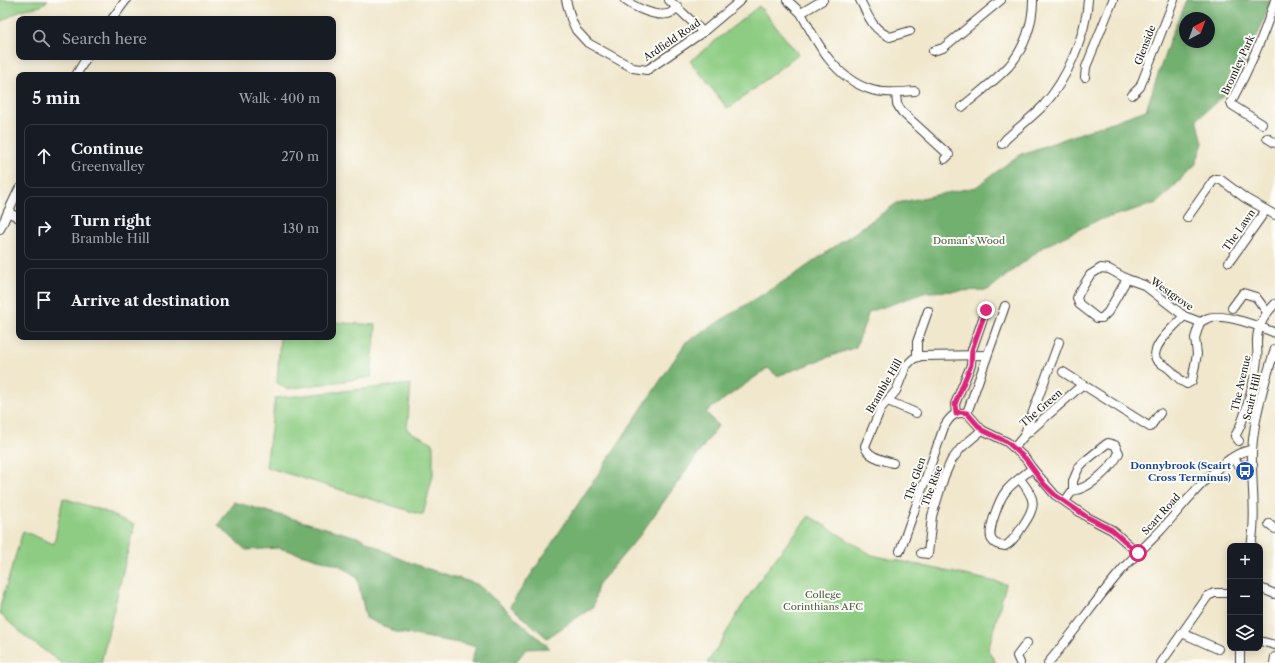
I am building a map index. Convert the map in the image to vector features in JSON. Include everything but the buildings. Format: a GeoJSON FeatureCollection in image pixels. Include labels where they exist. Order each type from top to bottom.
{"type":"FeatureCollection","features":[{"type":"Feature","properties":{"kind":"street"},"geometry":{"type":"LineString","coordinates":[[114,16],[126,0]]}},
{"type":"Feature","properties":{"kind":"street","name":"Ardfield Road"},"geometry":{"type":"LineString","coordinates":[[566,0],[571,19],[576,30],[588,43],[633,68],[647,70],[703,32],[741,0]]}},
{"type":"Feature","properties":{"kind":"street"},"geometry":{"type":"LineString","coordinates":[[625,0],[638,9],[658,14],[668,14],[678,7]]}},
{"type":"Feature","properties":{"kind":"street"},"geometry":{"type":"LineString","coordinates":[[669,0],[703,32]]}},
{"type":"Feature","properties":{"kind":"street"},"geometry":{"type":"LineString","coordinates":[[787,0],[801,13],[831,63],[844,74],[857,83],[870,89],[896,93],[915,91]]}},
{"type":"Feature","properties":{"kind":"street"},"geometry":{"type":"LineString","coordinates":[[801,13],[813,2],[823,0]]}},
{"type":"Feature","properties":{"kind":"street"},"geometry":{"type":"LineString","coordinates":[[860,0],[873,24],[880,32],[890,37],[910,31]]}},
{"type":"Feature","properties":{"kind":"street"},"geometry":{"type":"LineString","coordinates":[[933,51],[942,48],[1001,0]]}},
{"type":"Feature","properties":{"kind":"street"},"geometry":{"type":"LineString","coordinates":[[962,107],[1009,66],[1020,50],[1030,28],[1033,0]]}},
{"type":"Feature","properties":{"kind":"street"},"geometry":{"type":"LineString","coordinates":[[1002,144],[1043,106],[1068,68],[1084,28],[1088,0]]}},
{"type":"Feature","properties":{"kind":"street"},"geometry":{"type":"LineString","coordinates":[[1085,77],[1086,67],[1113,0]]}},
{"type":"Feature","properties":{"kind":"street","name":"Glenside"},"geometry":{"type":"LineString","coordinates":[[1132,95],[1140,87],[1174,0]]}},
{"type":"Feature","properties":{"kind":"street","name":"Bromley Park"},"geometry":{"type":"LineString","coordinates":[[1262,124],[1232,106],[1231,102],[1262,40],[1273,12],[1275,0]]}},
{"type":"Feature","properties":{"kind":"street"},"geometry":{"type":"LineString","coordinates":[[78,72],[85,60]]}},
{"type":"Feature","properties":{"kind":"street"},"geometry":{"type":"LineString","coordinates":[[896,93],[898,104],[902,112],[949,155],[945,160]]}},
{"type":"Feature","properties":{"kind":"street"},"geometry":{"type":"LineString","coordinates":[[1267,138],[1275,143]]}},
{"type":"Feature","properties":{"kind":"street","name":"The Lawn"},"geometry":{"type":"LineString","coordinates":[[1187,218],[1213,180],[1216,179],[1221,180],[1245,198],[1275,215]]}},
{"type":"Feature","properties":{"kind":"street"},"geometry":{"type":"LineString","coordinates":[[0,229],[16,195]]}},
{"type":"Feature","properties":{"kind":"street","name":"The Lawn"},"geometry":{"type":"LineString","coordinates":[[1229,262],[1266,210]]}},
{"type":"Feature","properties":{"kind":"street"},"geometry":{"type":"LineString","coordinates":[[8,212],[16,216]]}},
{"type":"Feature","properties":{"kind":"street","name":"Westgrove"},"geometry":{"type":"LineString","coordinates":[[1127,279],[1108,312],[1102,318],[1097,318],[1079,304],[1077,298],[1090,275],[1101,268],[1109,269],[1127,279],[1144,285],[1184,316],[1200,322],[1208,318],[1217,317],[1249,323],[1275,333]]}},
{"type":"Feature","properties":{"kind":"street"},"geometry":{"type":"LineString","coordinates":[[1232,308],[1243,293],[1256,297],[1267,312]]}},
{"type":"Feature","properties":{"kind":"street"},"geometry":{"type":"LineString","coordinates":[[1258,327],[1267,312],[1275,304]]}},
{"type":"Feature","properties":{"kind":"street"},"geometry":{"type":"LineString","coordinates":[[967,413],[1004,306]]}},
{"type":"Feature","properties":{"kind":"street"},"geometry":{"type":"LineString","coordinates":[[954,415],[955,404],[971,365],[972,350],[986,310]]}},
{"type":"Feature","properties":{"kind":"street"},"geometry":{"type":"LineString","coordinates":[[917,357],[917,342],[928,311]]}},
{"type":"Feature","properties":{"kind":"street"},"geometry":{"type":"LineString","coordinates":[[1184,316],[1156,347],[1155,354],[1156,359],[1159,362],[1170,369],[1184,383],[1187,384],[1192,381],[1197,354],[1195,338],[1200,322]]}},
{"type":"Feature","properties":{"kind":"street","name":"The Avenue"},"geometry":{"type":"LineString","coordinates":[[1239,441],[1235,436],[1242,421],[1252,388],[1258,359],[1258,327]]}},
{"type":"Feature","properties":{"kind":"street"},"geometry":{"type":"LineString","coordinates":[[1024,436],[1059,342]]}},
{"type":"Feature","properties":{"kind":"street","name":"Scairt Hill"},"geometry":{"type":"LineString","coordinates":[[1252,543],[1254,500],[1252,450],[1257,415],[1275,349]]}},
{"type":"Feature","properties":{"kind":"street","name":"Bramble Hill"},"geometry":{"type":"LineString","coordinates":[[893,463],[869,454],[865,446],[881,408],[896,391],[906,366],[913,359],[921,356],[972,354],[988,355]]}},
{"type":"Feature","properties":{"kind":"street"},"geometry":{"type":"LineString","coordinates":[[1063,372],[1150,427],[1160,413]]}},
{"type":"Feature","properties":{"kind":"street","name":"The Green"},"geometry":{"type":"LineString","coordinates":[[1014,448],[1024,436],[1082,385]]}},
{"type":"Feature","properties":{"kind":"street"},"geometry":{"type":"LineString","coordinates":[[888,401],[916,413]]}},
{"type":"Feature","properties":{"kind":"street"},"geometry":{"type":"LineString","coordinates":[[954,415],[959,412],[967,413],[982,430],[1007,442],[1025,458],[1055,495],[1087,517],[1112,530],[1138,553]]}},
{"type":"Feature","properties":{"kind":"street","name":"The Glen"},"geometry":{"type":"LineString","coordinates":[[900,551],[944,427],[954,415]]}},
{"type":"Feature","properties":{"kind":"street","name":"The Rise"},"geometry":{"type":"LineString","coordinates":[[921,553],[928,554],[932,516],[944,476],[951,461],[961,448],[982,430]]}},
{"type":"Feature","properties":{"kind":"street"},"geometry":{"type":"LineString","coordinates":[[1065,501],[1073,490],[1073,481],[1079,467],[1105,444],[1112,443],[1115,445],[1119,452],[1107,470],[1082,489],[1073,490]]}},
{"type":"Feature","properties":{"kind":"street","name":"Scart Road"},"geometry":{"type":"LineString","coordinates":[[1048,663],[1120,572],[1161,531],[1207,478],[1232,458],[1246,450],[1252,450]]}},
{"type":"Feature","properties":{"kind":"street"},"geometry":{"type":"LineString","coordinates":[[1232,458],[1236,463],[1241,465],[1253,465]]}},
{"type":"Feature","properties":{"kind":"street"},"geometry":{"type":"LineString","coordinates":[[1020,479],[1030,492],[1033,500],[1031,513],[1011,543],[1005,546],[996,544],[991,540],[990,532],[1003,496],[1007,490],[1032,468]]}},
{"type":"Feature","properties":{"kind":"street"},"geometry":{"type":"LineString","coordinates":[[1263,589],[1275,594]]}},
{"type":"Feature","properties":{"kind":"street"},"geometry":{"type":"LineString","coordinates":[[1161,663],[1208,596],[1214,593],[1227,593]]}},
{"type":"Feature","properties":{"kind":"street"},"geometry":{"type":"LineString","coordinates":[[1182,633],[1218,649]]}},
{"type":"Feature","properties":{"kind":"street"},"geometry":{"type":"LineString","coordinates":[[1263,642],[1275,645]]}},
{"type":"Feature","properties":{"kind":"street"},"geometry":{"type":"LineString","coordinates":[[1020,663],[1017,656],[1027,643]]}},
{"type":"Feature","properties":{"kind":"street"},"geometry":{"type":"LineString","coordinates":[[1240,651],[1240,663]]}},
{"type":"Feature","properties":{"kind":"street"},"geometry":{"type":"LineString","coordinates":[[1274,663],[1275,658]]}},
{"type":"Feature","properties":{"kind":"green space"},"geometry":{"type":"Polygon","coordinates":[[[0,0],[48,0],[41,6],[21,10],[0,22],[0,0]]]}},
{"type":"Feature","properties":{"kind":"green space","name":"Doman's Wood"},"geometry":{"type":"Polygon","coordinates":[[[1186,0],[1271,0],[1259,32],[1233,87],[1197,119],[1203,143],[1195,166],[1157,203],[1096,221],[1043,247],[988,290],[927,292],[869,312],[856,347],[777,376],[768,368],[706,412],[718,426],[640,535],[598,585],[593,607],[547,638],[510,606],[686,342],[797,273],[897,203],[976,187],[1019,155],[1146,110],[1179,17],[1179,48],[1215,48],[1215,12],[1181,12],[1186,0]]]}},
{"type":"Feature","properties":{"kind":"green space"},"geometry":{"type":"Polygon","coordinates":[[[759,6],[798,54],[728,109],[690,61],[759,6]]]}},
{"type":"Feature","properties":{"kind":"green space"},"geometry":{"type":"Polygon","coordinates":[[[336,322],[376,325],[371,377],[287,389],[277,383],[280,340],[336,340],[336,322]]]}},
{"type":"Feature","properties":{"kind":"green space"},"geometry":{"type":"Polygon","coordinates":[[[411,384],[407,430],[433,443],[433,475],[423,515],[266,467],[275,398],[411,384]]]}},
{"type":"Feature","properties":{"kind":"green space"},"geometry":{"type":"Polygon","coordinates":[[[63,498],[104,511],[134,525],[101,663],[61,663],[25,636],[0,614],[0,606],[23,531],[54,544],[63,498]]]}},
{"type":"Feature","properties":{"kind":"green space"},"geometry":{"type":"Polygon","coordinates":[[[234,502],[361,538],[396,557],[422,567],[477,584],[550,648],[526,649],[515,663],[471,663],[476,646],[396,632],[366,618],[357,577],[339,565],[279,548],[246,550],[218,525],[234,502]]]}},
{"type":"Feature","properties":{"kind":"green space","name":"College Corinthians AFC"},"geometry":{"type":"Polygon","coordinates":[[[809,516],[872,555],[1006,584],[988,650],[996,663],[707,663],[760,580],[809,516]]]}},
{"type":"Feature","properties":{"kind":"place","name":"Donnybrook (Scairt Cross Terminus)"},"geometry":{"type":"Point","coordinates":[1245,471]}},
{"type":"Feature","properties":{"kind":"route"},"geometry":{"type":"LineString","coordinates":[[986,310],[972,350],[971,365],[955,404],[956,414],[959,412],[967,413],[982,430],[1007,442],[1025,458],[1044,484],[1055,495],[1087,517],[1112,530],[1138,553]]}}]}
